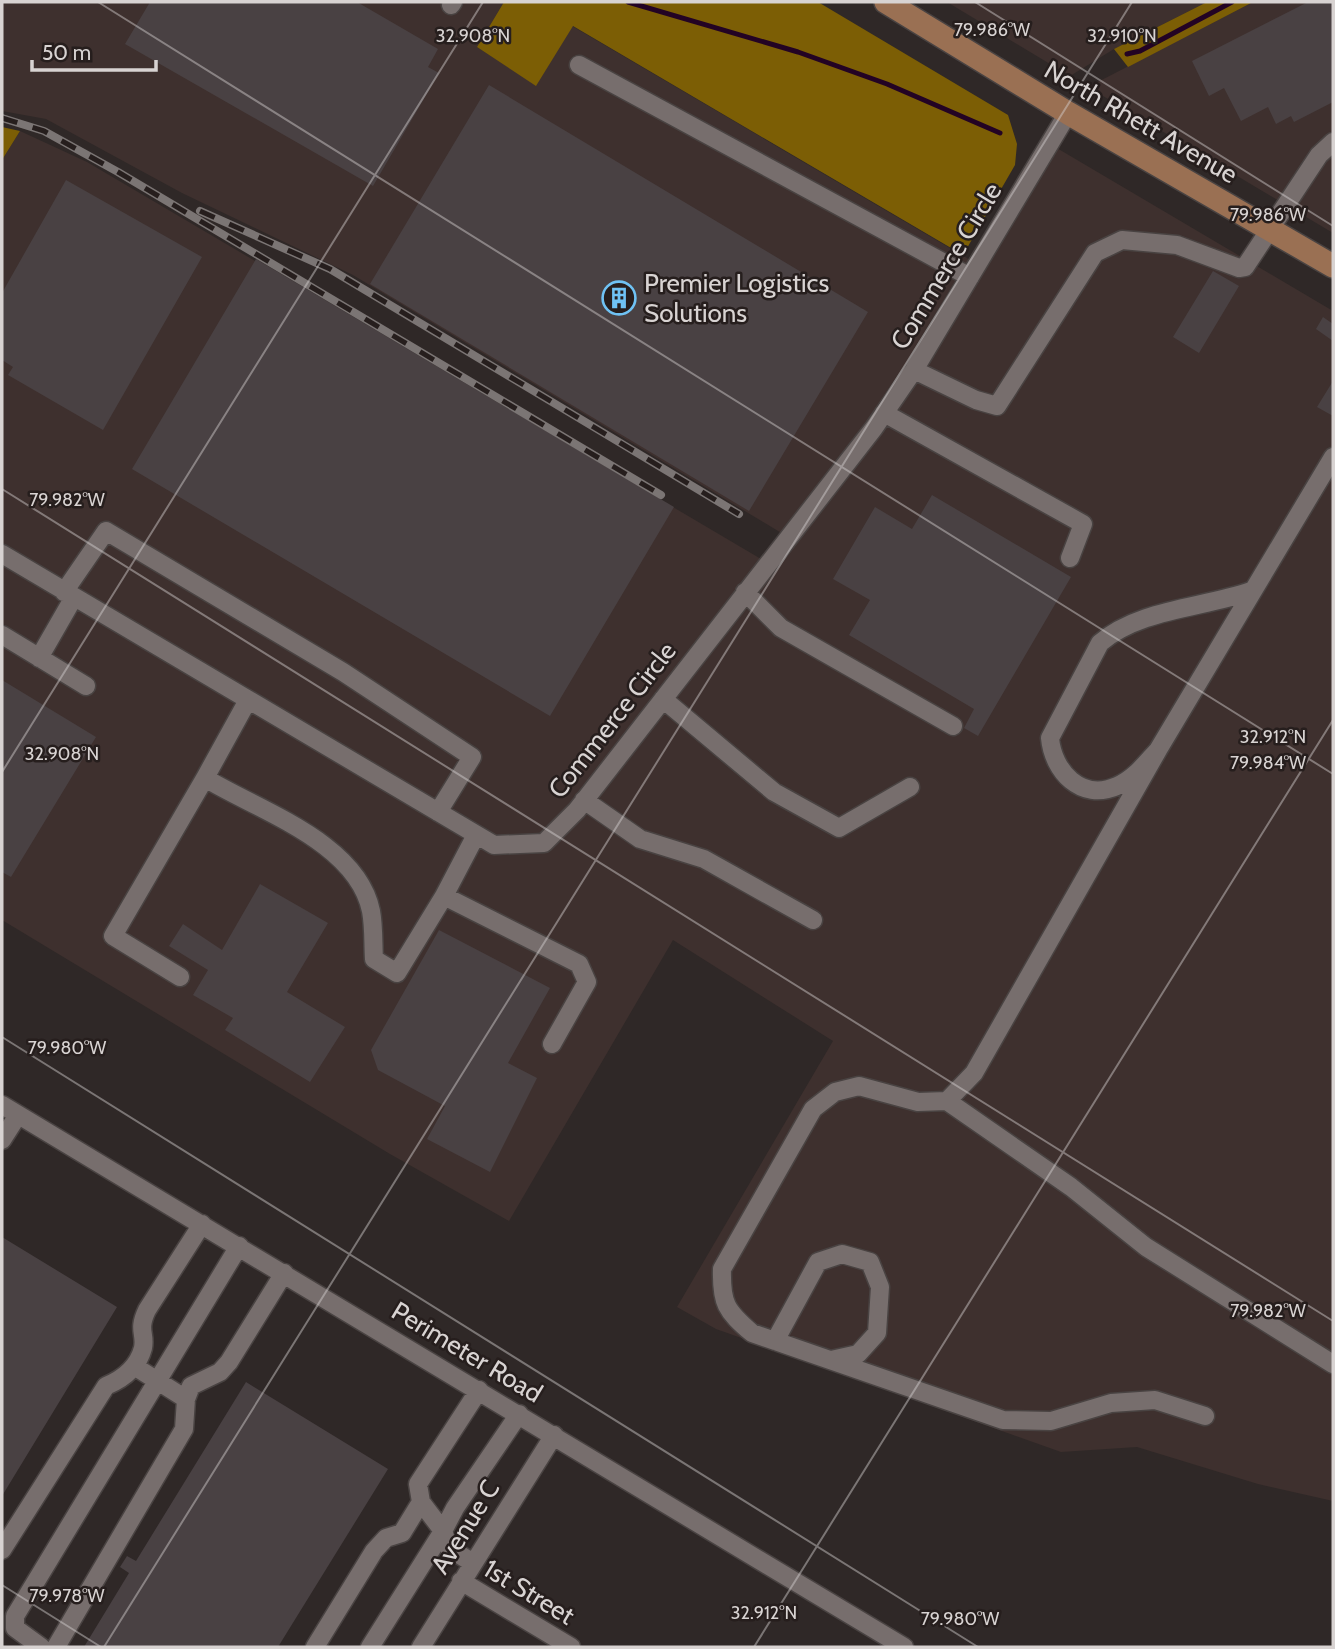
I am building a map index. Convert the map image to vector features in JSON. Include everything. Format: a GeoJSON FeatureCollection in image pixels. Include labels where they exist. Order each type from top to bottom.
{"type":"FeatureCollection","features":[{"type":"Feature","properties":{"kind":"main road","name":"North Rhett Avenue"},"geometry":{"type":"LineString","coordinates":[[886,2],[1068,113],[1333,266]]}},
{"type":"Feature","properties":{"kind":"street"},"geometry":{"type":"LineString","coordinates":[[579,65],[970,277]]}},
{"type":"Feature","properties":{"kind":"street","name":"Commerce Circle"},"geometry":{"type":"LineString","coordinates":[[2,554],[494,845],[544,843],[584,800],[884,413],[914,370],[1068,113]]}},
{"type":"Feature","properties":{"kind":"street"},"geometry":{"type":"LineString","coordinates":[[914,370],[976,400],[997,406],[1095,253],[1122,240],[1177,245],[1240,268],[1253,258],[1268,229],[1319,155],[1333,142]]}},
{"type":"Feature","properties":{"kind":"street"},"geometry":{"type":"LineString","coordinates":[[884,413],[1083,524],[1070,558]]}},
{"type":"Feature","properties":{"kind":"street"},"geometry":{"type":"LineString","coordinates":[[947,1101],[974,1073],[1158,750],[1333,457]]}},
{"type":"Feature","properties":{"kind":"street"},"geometry":{"type":"LineString","coordinates":[[40,658],[69,594],[106,531],[343,672],[472,757],[438,812]]}},
{"type":"Feature","properties":{"kind":"street"},"geometry":{"type":"LineString","coordinates":[[1158,750],[1139,771],[1117,786],[1097,790],[1076,784],[1060,772],[1051,754],[1050,738],[1100,643],[1111,634],[1133,623],[1251,591]]}},
{"type":"Feature","properties":{"kind":"street"},"geometry":{"type":"LineString","coordinates":[[745,593],[781,628],[953,726]]}},
{"type":"Feature","properties":{"kind":"street"},"geometry":{"type":"LineString","coordinates":[[2,635],[86,686]]}},
{"type":"Feature","properties":{"kind":"street"},"geometry":{"type":"LineString","coordinates":[[663,699],[774,792],[839,828],[910,787]]}},
{"type":"Feature","properties":{"kind":"street"},"geometry":{"type":"LineString","coordinates":[[180,977],[113,936],[248,700]]}},
{"type":"Feature","properties":{"kind":"street"},"geometry":{"type":"LineString","coordinates":[[205,778],[324,844],[349,867],[370,909],[374,959],[397,972],[476,835]]}},
{"type":"Feature","properties":{"kind":"street"},"geometry":{"type":"LineString","coordinates":[[584,800],[640,839],[704,859],[813,920]]}},
{"type":"Feature","properties":{"kind":"street"},"geometry":{"type":"LineString","coordinates":[[443,896],[579,964],[587,982],[552,1044]]}},
{"type":"Feature","properties":{"kind":"street"},"geometry":{"type":"LineString","coordinates":[[1205,1416],[1156,1400],[1111,1403],[1051,1421],[1003,1420],[751,1333],[730,1314],[721,1294],[722,1269],[813,1110],[835,1092],[859,1087],[918,1102],[947,1101],[1071,1187],[1146,1247],[1333,1364]]}},
{"type":"Feature","properties":{"kind":"street","name":"Perimeter Road"},"geometry":{"type":"LineString","coordinates":[[2,1105],[904,1647]]}},
{"type":"Feature","properties":{"kind":"street"},"geometry":{"type":"LineString","coordinates":[[2,1140],[18,1115]]}},
{"type":"Feature","properties":{"kind":"street"},"geometry":{"type":"LineString","coordinates":[[2,1550],[106,1386],[123,1380],[134,1366],[144,1346],[140,1325],[147,1310],[202,1224]]}},
{"type":"Feature","properties":{"kind":"street"},"geometry":{"type":"LineString","coordinates":[[41,1647],[8,1625],[160,1380],[239,1246]]}},
{"type":"Feature","properties":{"kind":"street"},"geometry":{"type":"LineString","coordinates":[[775,1341],[818,1262],[842,1254],[870,1262],[880,1287],[877,1333],[858,1354],[831,1360]]}},
{"type":"Feature","properties":{"kind":"street"},"geometry":{"type":"LineString","coordinates":[[56,1647],[184,1429],[186,1399],[191,1386],[220,1372],[229,1362],[284,1273]]}},
{"type":"Feature","properties":{"kind":"street"},"geometry":{"type":"LineString","coordinates":[[134,1366],[160,1380],[186,1399]]}},
{"type":"Feature","properties":{"kind":"street"},"geometry":{"type":"LineString","coordinates":[[473,1563],[449,1548],[443,1531],[421,1503],[418,1484],[479,1390]]}},
{"type":"Feature","properties":{"kind":"street"},"geometry":{"type":"LineString","coordinates":[[370,1647],[455,1508],[519,1414]]}},
{"type":"Feature","properties":{"kind":"street","name":"Avenue C"},"geometry":{"type":"LineString","coordinates":[[421,1647],[554,1435]]}},
{"type":"Feature","properties":{"kind":"street"},"geometry":{"type":"LineString","coordinates":[[315,1647],[374,1550],[386,1538],[402,1533],[421,1503]]}},
{"type":"Feature","properties":{"kind":"street","name":"1st Street"},"geometry":{"type":"LineString","coordinates":[[461,1581],[571,1647]]}},
{"type":"Feature","properties":{"kind":"shaded area"},"geometry":{"type":"Polygon","coordinates":[[[2,2],[504,2],[477,47],[536,85],[572,26],[977,264],[1050,144],[1333,311],[1333,1501],[1258,1484],[1137,1447],[1061,1452],[716,1329],[677,1307],[833,1041],[673,940],[509,1221],[390,1154],[2,920],[2,160],[20,131],[87,162],[768,563],[788,537],[353,275],[182,193],[46,119],[2,111],[2,2]]]}},
{"type":"Feature","properties":{"kind":"shaded area"},"geometry":{"type":"Polygon","coordinates":[[[504,2],[818,2],[1008,115],[1017,144],[1015,165],[963,255],[573,26],[536,86],[477,47],[504,2]]]}},
{"type":"Feature","properties":{"kind":"shaded area"},"geometry":{"type":"Polygon","coordinates":[[[947,2],[1207,2],[1114,49],[1070,76],[947,2]]]}},
{"type":"Feature","properties":{"kind":"shaded area"},"geometry":{"type":"Polygon","coordinates":[[[1207,2],[1253,2],[1128,67],[1114,49],[1207,2]]]}},
{"type":"Feature","properties":{"kind":"shaded area"},"geometry":{"type":"Polygon","coordinates":[[[1253,2],[1333,2],[1333,233],[1088,87],[1253,2]]]}},
{"type":"Feature","properties":{"kind":"shaded area"},"geometry":{"type":"Polygon","coordinates":[[[2,127],[20,131],[2,160],[2,127]]]}},
{"type":"Feature","properties":{"kind":"building"},"geometry":{"type":"Polygon","coordinates":[[[150,2],[357,2],[438,49],[428,67],[439,73],[373,186],[125,44],[150,2]]]}},
{"type":"Feature","properties":{"kind":"building"},"geometry":{"type":"Polygon","coordinates":[[[1308,2],[1333,2],[1333,102],[1294,122],[1291,116],[1276,124],[1268,107],[1241,121],[1224,88],[1209,96],[1192,61],[1308,2]]]}},
{"type":"Feature","properties":{"kind":"building","name":"Premier Logistics Solutions"},"geometry":{"type":"Polygon","coordinates":[[[489,85],[868,312],[749,511],[370,284],[489,85]]]}},
{"type":"Feature","properties":{"kind":"building"},"geometry":{"type":"Polygon","coordinates":[[[66,180],[202,257],[103,430],[8,375],[13,367],[2,360],[2,293],[66,180]]]}},
{"type":"Feature","properties":{"kind":"building"},"geometry":{"type":"Polygon","coordinates":[[[256,259],[674,507],[550,716],[132,469],[256,259]]]}},
{"type":"Feature","properties":{"kind":"building"},"geometry":{"type":"Polygon","coordinates":[[[1213,271],[1239,286],[1199,353],[1173,337],[1213,271]]]}},
{"type":"Feature","properties":{"kind":"building"},"geometry":{"type":"Polygon","coordinates":[[[1323,317],[1333,324],[1333,341],[1316,329],[1323,317]]]}},
{"type":"Feature","properties":{"kind":"building"},"geometry":{"type":"Polygon","coordinates":[[[1333,381],[1333,416],[1317,407],[1333,381]]]}},
{"type":"Feature","properties":{"kind":"building"},"geometry":{"type":"Polygon","coordinates":[[[932,495],[1071,577],[978,736],[964,728],[974,709],[849,635],[870,600],[833,579],[875,507],[912,529],[932,495]]]}},
{"type":"Feature","properties":{"kind":"building"},"geometry":{"type":"Polygon","coordinates":[[[2,680],[96,737],[11,877],[2,872],[2,680]]]}},
{"type":"Feature","properties":{"kind":"building"},"geometry":{"type":"Polygon","coordinates":[[[260,884],[328,923],[287,992],[345,1027],[310,1082],[225,1030],[233,1018],[193,995],[208,970],[169,946],[183,924],[222,950],[260,884]]]}},
{"type":"Feature","properties":{"kind":"building"},"geometry":{"type":"Polygon","coordinates":[[[439,930],[550,988],[508,1063],[537,1078],[490,1172],[427,1139],[445,1106],[378,1070],[371,1050],[439,930]]]}},
{"type":"Feature","properties":{"kind":"building"},"geometry":{"type":"Polygon","coordinates":[[[2,1237],[117,1307],[2,1496],[2,1237]]]}},
{"type":"Feature","properties":{"kind":"building"},"geometry":{"type":"Polygon","coordinates":[[[246,1382],[388,1469],[278,1647],[84,1647],[129,1573],[120,1567],[127,1556],[136,1561],[246,1382]]]}},
{"type":"Feature","properties":{"kind":"waterway"},"geometry":{"type":"LineString","coordinates":[[628,2],[798,52],[887,84],[1000,133]]}},
{"type":"Feature","properties":{"kind":"waterway"},"geometry":{"type":"LineString","coordinates":[[1127,54],[1140,51],[1232,2]]}},
{"type":"Feature","properties":{"kind":"railway"},"geometry":{"type":"LineString","coordinates":[[2,118],[44,131],[118,172],[661,495]]}},
{"type":"Feature","properties":{"kind":"railway"},"geometry":{"type":"LineString","coordinates":[[200,211],[330,269],[739,514]]}},
{"type":"Feature","properties":{"kind":"place","name":"Premier Logistics Solutions"},"geometry":{"type":"Point","coordinates":[619,298]}}]}
